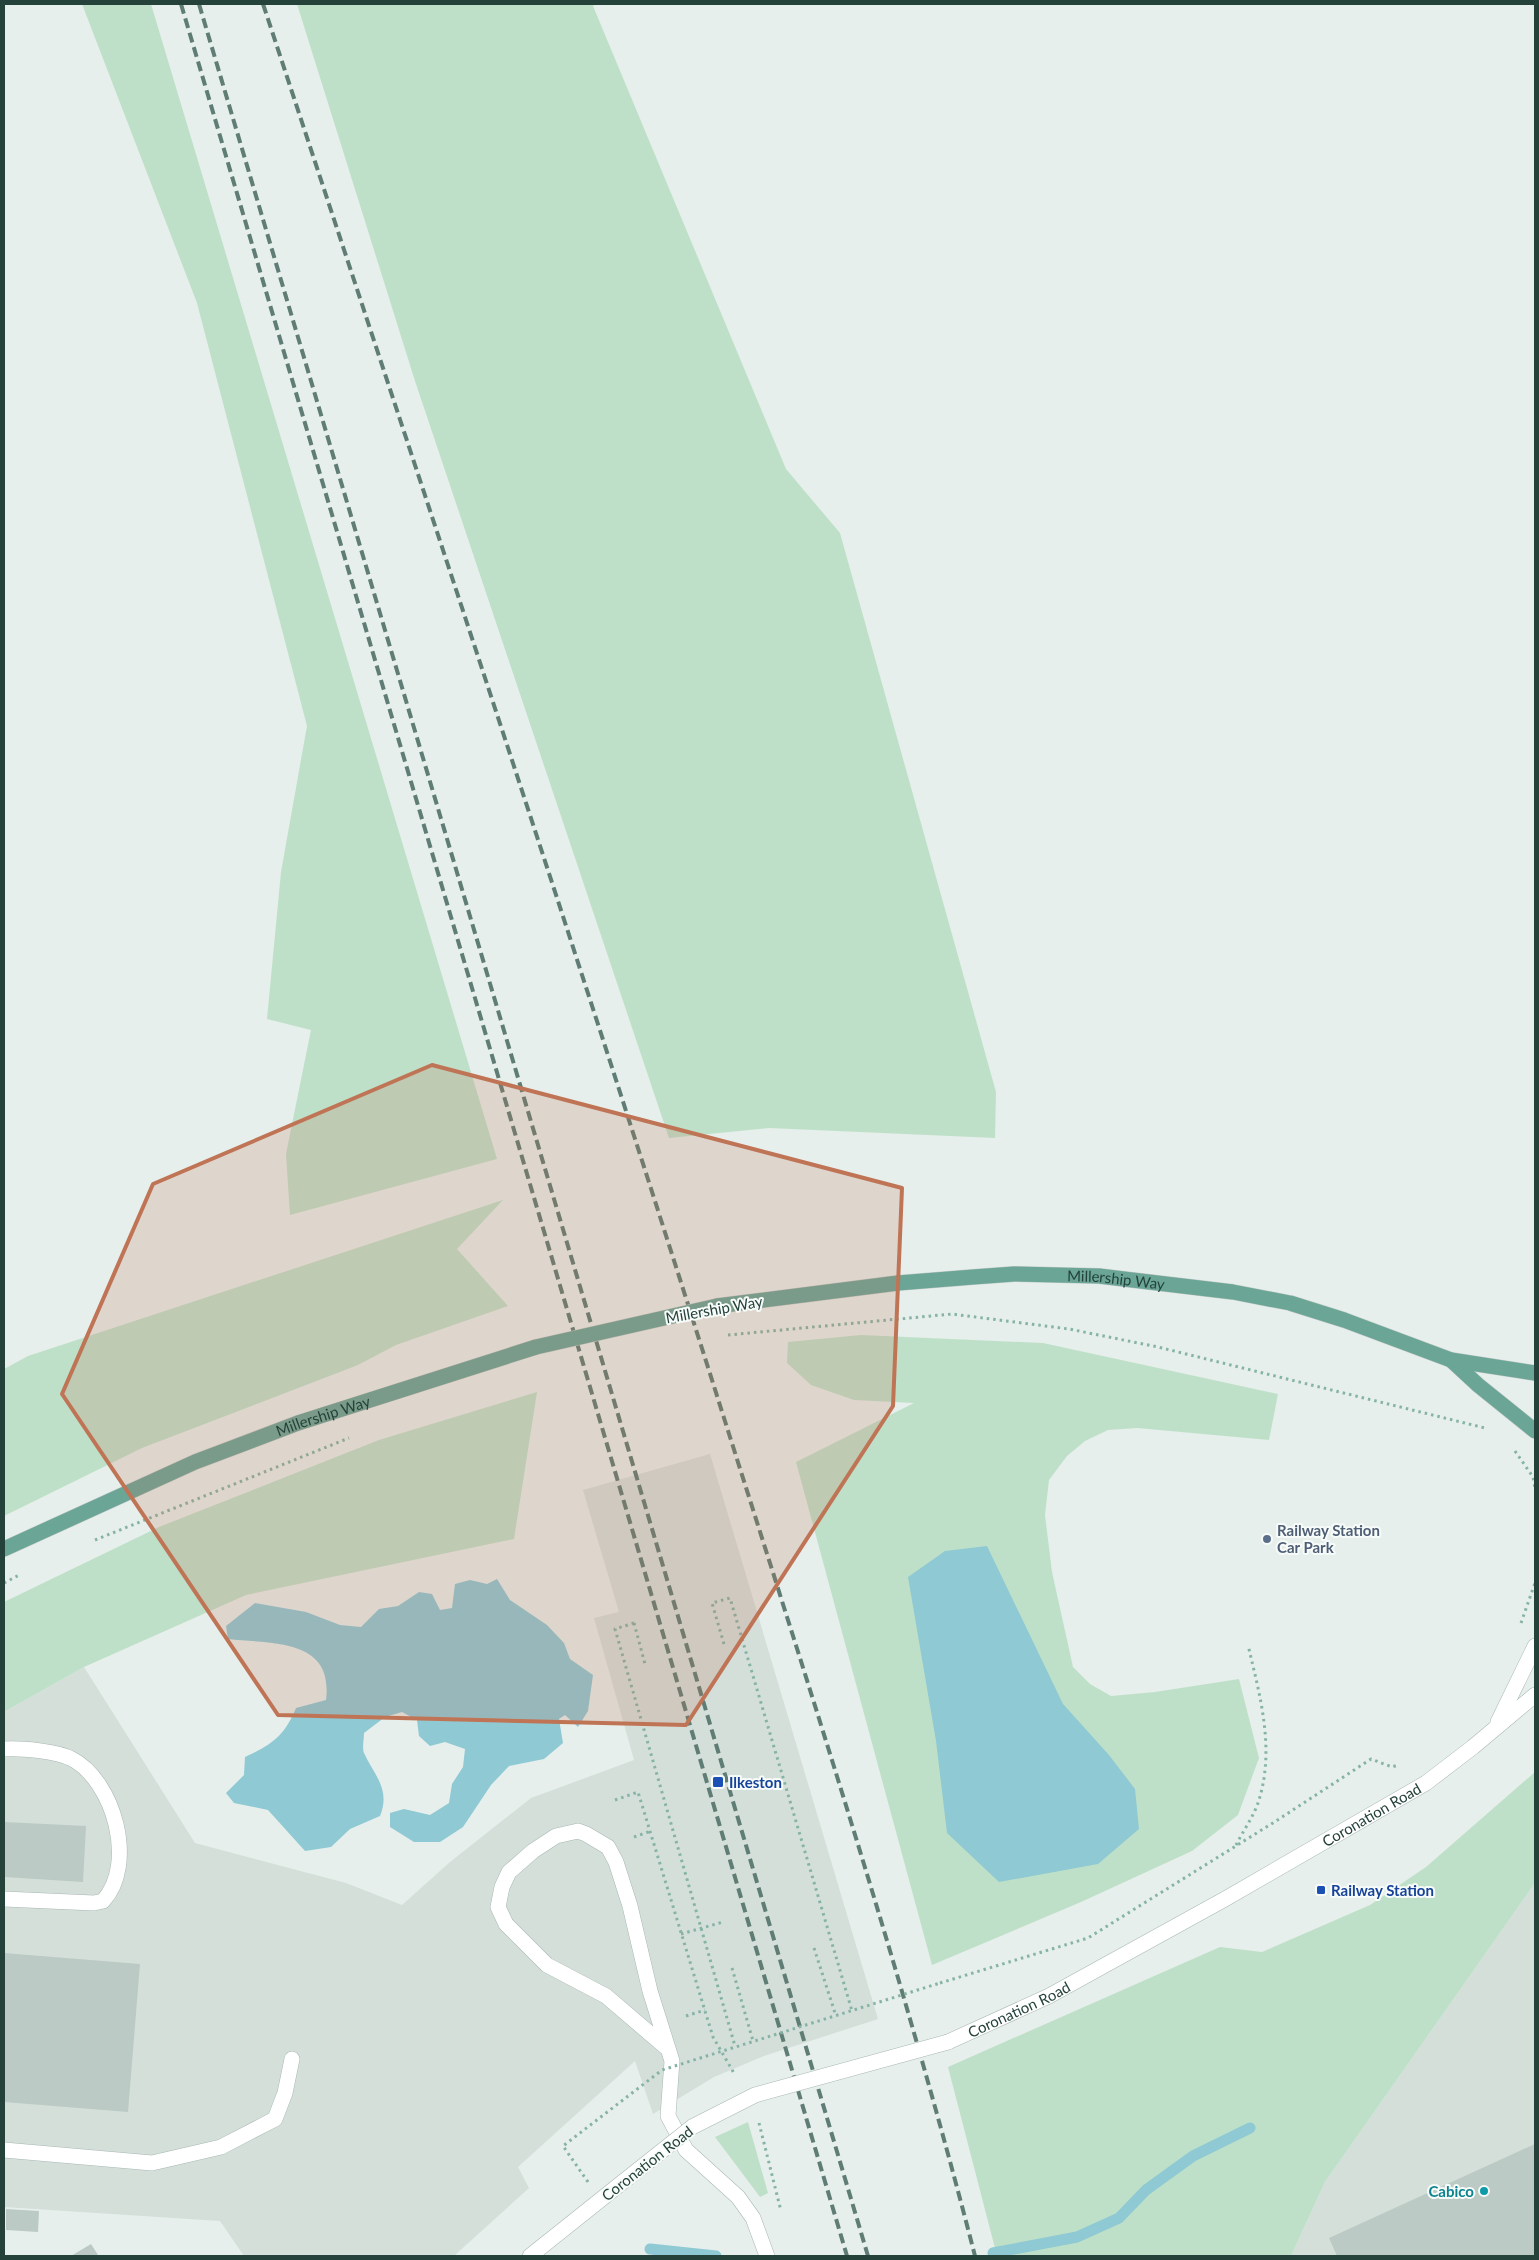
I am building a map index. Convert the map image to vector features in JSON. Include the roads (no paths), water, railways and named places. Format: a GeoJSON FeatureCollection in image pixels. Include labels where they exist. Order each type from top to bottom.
{"type":"FeatureCollection","features":[{"type":"Feature","properties":{"kind":"main road","name":"Millership Way"},"geometry":{"type":"LineString","coordinates":[[4,1549],[195,1462],[298,1423],[536,1347],[717,1306],[898,1283],[1014,1274],[1099,1276],[1233,1292],[1290,1304],[1344,1320],[1451,1360],[1535,1373]]}},
{"type":"Feature","properties":{"kind":"main road","name":"Millership Way"},"geometry":{"type":"LineString","coordinates":[[1451,1360],[1478,1385],[1535,1431]]}},
{"type":"Feature","properties":{"kind":"street","name":"Coronation Road"},"geometry":{"type":"LineString","coordinates":[[1495,1728],[1535,1646]]}},
{"type":"Feature","properties":{"kind":"street","name":"Coronation Road"},"geometry":{"type":"LineString","coordinates":[[530,2256],[692,2127],[755,2095],[948,2042],[1049,1996],[1225,1899],[1426,1783],[1535,1695]]}},
{"type":"Feature","properties":{"kind":"street"},"geometry":{"type":"LineString","coordinates":[[4,1749],[42,1752],[71,1758],[86,1769],[99,1783],[112,1810],[117,1824],[119,1846],[115,1880],[104,1901],[94,1903],[4,1898]]}},
{"type":"Feature","properties":{"kind":"street"},"geometry":{"type":"LineString","coordinates":[[668,2049],[606,1996],[547,1965],[506,1924],[498,1907],[502,1887],[509,1872],[533,1850],[556,1836],[578,1831],[586,1834],[608,1848],[616,1862],[672,2061],[668,2116],[686,2150],[738,2197],[753,2218],[767,2256]]}},
{"type":"Feature","properties":{"kind":"street"},"geometry":{"type":"LineString","coordinates":[[4,2150],[152,2163],[221,2147],[276,2119],[285,2093],[292,2059]]}},
{"type":"Feature","properties":{"kind":"water"},"geometry":{"type":"Polygon","coordinates":[[[987,1546],[1063,1704],[1109,1755],[1135,1789],[1139,1829],[1098,1864],[999,1882],[947,1833],[936,1741],[908,1577],[945,1551],[987,1546]]]}},
{"type":"Feature","properties":{"kind":"water"},"geometry":{"type":"Polygon","coordinates":[[[497,1579],[510,1600],[547,1625],[564,1643],[570,1659],[593,1675],[588,1711],[578,1727],[565,1715],[559,1719],[563,1743],[544,1759],[509,1766],[491,1785],[463,1827],[440,1842],[414,1842],[390,1827],[390,1813],[404,1809],[430,1815],[449,1803],[452,1784],[463,1767],[465,1749],[445,1742],[430,1746],[419,1736],[417,1720],[402,1712],[385,1717],[364,1733],[364,1753],[380,1783],[384,1798],[380,1816],[350,1829],[331,1847],[305,1851],[268,1810],[234,1803],[226,1793],[244,1775],[245,1757],[263,1748],[276,1738],[287,1725],[296,1708],[326,1700],[326,1680],[320,1665],[310,1655],[296,1648],[280,1644],[228,1639],[226,1626],[255,1603],[306,1612],[340,1625],[361,1627],[379,1609],[398,1606],[419,1592],[432,1594],[440,1610],[452,1608],[455,1584],[470,1580],[487,1584],[497,1579]]]}},
{"type":"Feature","properties":{"kind":"waterway"},"geometry":{"type":"LineString","coordinates":[[993,2253],[1077,2237],[1119,2218],[1146,2190],[1193,2156],[1250,2128]]}},
{"type":"Feature","properties":{"kind":"waterway"},"geometry":{"type":"LineString","coordinates":[[650,2249],[716,2256]]}},
{"type":"Feature","properties":{"kind":"railway"},"geometry":{"type":"LineString","coordinates":[[181,4],[847,2256]]}},
{"type":"Feature","properties":{"kind":"railway"},"geometry":{"type":"LineString","coordinates":[[199,4],[868,2256]]}},
{"type":"Feature","properties":{"kind":"railway"},"geometry":{"type":"LineString","coordinates":[[263,4],[557,899],[795,1641],[889,1947],[948,2153],[975,2256]]}},
{"type":"Feature","properties":{"kind":"place","name":"Railway Station Car Park"},"geometry":{"type":"Point","coordinates":[1267,1539]}},
{"type":"Feature","properties":{"kind":"place","name":"Ilkeston"},"geometry":{"type":"Point","coordinates":[718,1782]}},
{"type":"Feature","properties":{"kind":"place","name":"Railway Station"},"geometry":{"type":"Point","coordinates":[1321,1890]}},
{"type":"Feature","properties":{"kind":"place","name":"Cabico"},"geometry":{"type":"Point","coordinates":[1484,2191]}}]}
